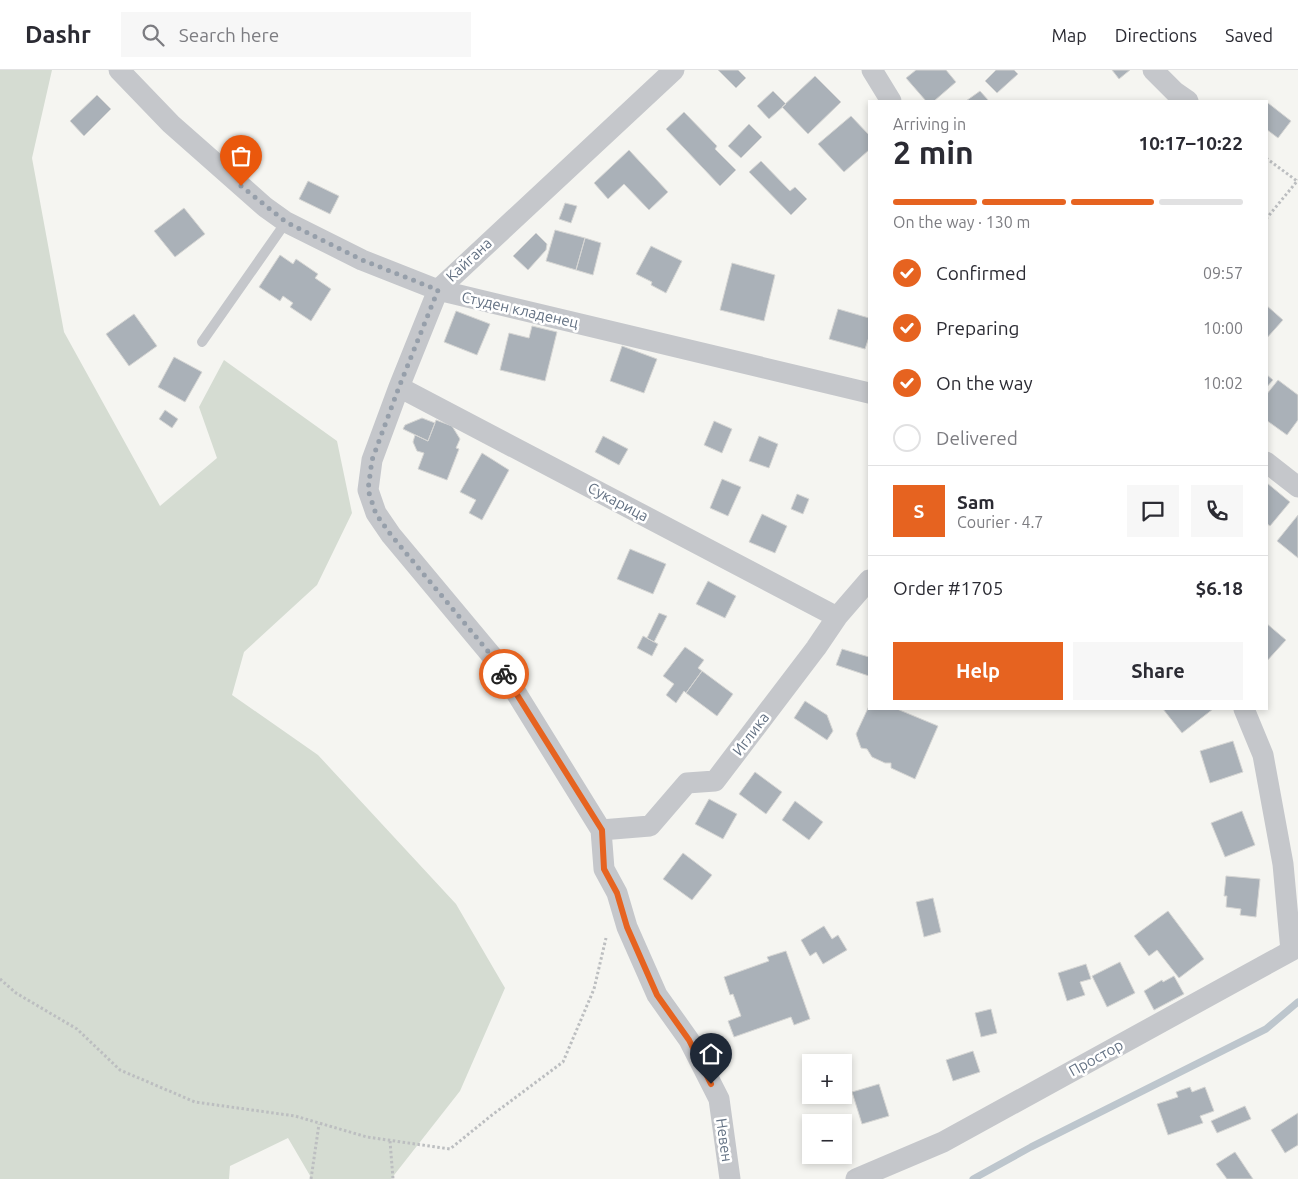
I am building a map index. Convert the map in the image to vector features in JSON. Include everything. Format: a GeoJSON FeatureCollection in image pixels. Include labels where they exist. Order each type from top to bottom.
{"type":"FeatureCollection","features":[{"type":"Feature","properties":{"kind":"street","name":"Студен кладенец"},"geometry":{"type":"LineString","coordinates":[[118,70],[178,130],[265,207],[286,222],[362,260],[438,290],[868,392]]}},
{"type":"Feature","properties":{"kind":"street","name":"Кайгана"},"geometry":{"type":"LineString","coordinates":[[602,830],[497,662],[420,571],[376,514],[368,490],[372,460],[438,290],[674,70]]}},
{"type":"Feature","properties":{"kind":"street"},"geometry":{"type":"LineString","coordinates":[[872,70],[890,100]]}},
{"type":"Feature","properties":{"kind":"street"},"geometry":{"type":"LineString","coordinates":[[1152,70],[1175,92],[1187,100]]}},
{"type":"Feature","properties":{"kind":"street","name":"Сукарица"},"geometry":{"type":"LineString","coordinates":[[399,387],[837,617]]}},
{"type":"Feature","properties":{"kind":"street"},"geometry":{"type":"LineString","coordinates":[[1268,464],[1298,487]]}},
{"type":"Feature","properties":{"kind":"street","name":"Иглика"},"geometry":{"type":"LineString","coordinates":[[602,830],[650,826],[686,783],[715,781],[816,648],[837,617],[868,581]]}},
{"type":"Feature","properties":{"kind":"street"},"geometry":{"type":"LineString","coordinates":[[1244,710],[1265,764],[1284,864],[1294,949]]}},
{"type":"Feature","properties":{"kind":"street","name":"Невен"},"geometry":{"type":"LineString","coordinates":[[602,830],[604,869],[617,893],[627,927],[657,995],[689,1040],[719,1099],[730,1179]]}},
{"type":"Feature","properties":{"kind":"street","name":"Простор"},"geometry":{"type":"LineString","coordinates":[[895,1171],[942,1142],[1294,949]]}},
{"type":"Feature","properties":{"kind":"street"},"geometry":{"type":"LineString","coordinates":[[856,1179],[895,1171]]}},
{"type":"Feature","properties":{"kind":"lane"},"geometry":{"type":"LineString","coordinates":[[202,342],[286,222]]}},
{"type":"Feature","properties":{"kind":"path"},"geometry":{"type":"LineString","coordinates":[[1268,159],[1298,181],[1268,218]]}},
{"type":"Feature","properties":{"kind":"path"},"geometry":{"type":"LineString","coordinates":[[0,979],[16,993],[77,1029],[120,1070],[195,1102],[294,1116],[367,1137],[450,1150],[492,1114],[563,1062],[594,989],[608,932]]}},
{"type":"Feature","properties":{"kind":"path"},"geometry":{"type":"LineString","coordinates":[[311,1179],[320,1124]]}},
{"type":"Feature","properties":{"kind":"path"},"geometry":{"type":"LineString","coordinates":[[390,1141],[392,1179]]}},
{"type":"Feature","properties":{"kind":"shaded area"},"geometry":{"type":"Polygon","coordinates":[[[0,70],[52,70],[32,158],[64,332],[160,506],[217,458],[199,407],[224,360],[337,441],[352,513],[317,585],[244,652],[232,695],[318,755],[456,904],[505,988],[460,1091],[391,1179],[312,1179],[288,1138],[230,1166],[229,1179],[0,1179],[0,70]]]}},
{"type":"Feature","properties":{"kind":"building"},"geometry":{"type":"Polygon","coordinates":[[[718,70],[738,70],[746,78],[736,88],[718,70]]]}},
{"type":"Feature","properties":{"kind":"building"},"geometry":{"type":"Polygon","coordinates":[[[916,70],[946,70],[956,82],[935,100],[925,100],[906,78],[916,70]]]}},
{"type":"Feature","properties":{"kind":"building"},"geometry":{"type":"Polygon","coordinates":[[[996,70],[1014,70],[1018,74],[997,93],[985,81],[996,70]]]}},
{"type":"Feature","properties":{"kind":"building"},"geometry":{"type":"Polygon","coordinates":[[[1112,70],[1130,70],[1119,79],[1112,70]]]}},
{"type":"Feature","properties":{"kind":"building"},"geometry":{"type":"Polygon","coordinates":[[[815,76],[841,102],[808,134],[782,107],[815,76]]]}},
{"type":"Feature","properties":{"kind":"building"},"geometry":{"type":"Polygon","coordinates":[[[773,91],[786,104],[769,119],[757,106],[773,91]]]}},
{"type":"Feature","properties":{"kind":"building"},"geometry":{"type":"Polygon","coordinates":[[[980,91],[988,100],[967,100],[980,91]]]}},
{"type":"Feature","properties":{"kind":"building"},"geometry":{"type":"Polygon","coordinates":[[[97,95],[111,109],[84,136],[70,121],[97,95]]]}},
{"type":"Feature","properties":{"kind":"building"},"geometry":{"type":"Polygon","coordinates":[[[1268,103],[1291,121],[1278,138],[1268,130],[1268,103]]]}},
{"type":"Feature","properties":{"kind":"building"},"geometry":{"type":"Polygon","coordinates":[[[684,112],[717,146],[715,149],[736,170],[720,186],[666,129],[684,112]]]}},
{"type":"Feature","properties":{"kind":"building"},"geometry":{"type":"Polygon","coordinates":[[[851,116],[868,134],[868,151],[844,172],[818,144],[851,116]]]}},
{"type":"Feature","properties":{"kind":"building"},"geometry":{"type":"Polygon","coordinates":[[[749,124],[762,137],[741,158],[728,146],[749,124]]]}},
{"type":"Feature","properties":{"kind":"building"},"geometry":{"type":"Polygon","coordinates":[[[629,150],[668,192],[649,210],[624,184],[608,199],[594,183],[629,150]]]}},
{"type":"Feature","properties":{"kind":"building"},"geometry":{"type":"Polygon","coordinates":[[[761,161],[790,191],[795,187],[807,199],[791,215],[749,172],[761,161]]]}},
{"type":"Feature","properties":{"kind":"building"},"geometry":{"type":"Polygon","coordinates":[[[308,181],[339,196],[330,214],[299,199],[308,181]]]}},
{"type":"Feature","properties":{"kind":"building"},"geometry":{"type":"Polygon","coordinates":[[[565,203],[577,206],[571,223],[559,219],[565,203]]]}},
{"type":"Feature","properties":{"kind":"building"},"geometry":{"type":"Polygon","coordinates":[[[184,208],[205,234],[175,257],[154,231],[184,208]]]}},
{"type":"Feature","properties":{"kind":"building"},"geometry":{"type":"Polygon","coordinates":[[[555,230],[585,238],[576,270],[546,261],[555,230]]]}},
{"type":"Feature","properties":{"kind":"building"},"geometry":{"type":"Polygon","coordinates":[[[536,233],[547,244],[546,250],[528,270],[513,256],[536,233]]]}},
{"type":"Feature","properties":{"kind":"building"},"geometry":{"type":"Polygon","coordinates":[[[585,238],[601,243],[593,275],[576,270],[585,238]]]}},
{"type":"Feature","properties":{"kind":"building"},"geometry":{"type":"Polygon","coordinates":[[[651,246],[682,261],[666,293],[651,285],[652,282],[636,274],[651,246]]]}},
{"type":"Feature","properties":{"kind":"building"},"geometry":{"type":"Polygon","coordinates":[[[280,255],[293,264],[296,259],[318,274],[315,278],[331,289],[311,321],[290,307],[293,303],[283,296],[280,301],[259,287],[280,255]]]}},
{"type":"Feature","properties":{"kind":"building"},"geometry":{"type":"Polygon","coordinates":[[[732,263],[775,275],[764,321],[720,310],[732,263]]]}},
{"type":"Feature","properties":{"kind":"building"},"geometry":{"type":"Polygon","coordinates":[[[1268,307],[1283,320],[1268,337],[1268,307]]]}},
{"type":"Feature","properties":{"kind":"building"},"geometry":{"type":"Polygon","coordinates":[[[838,309],[868,318],[868,340],[865,349],[829,339],[838,309]]]}},
{"type":"Feature","properties":{"kind":"building"},"geometry":{"type":"Polygon","coordinates":[[[456,311],[490,324],[477,355],[444,342],[456,311]]]}},
{"type":"Feature","properties":{"kind":"building"},"geometry":{"type":"Polygon","coordinates":[[[134,314],[157,346],[129,366],[106,334],[134,314]]]}},
{"type":"Feature","properties":{"kind":"building"},"geometry":{"type":"Polygon","coordinates":[[[532,326],[557,332],[545,381],[500,370],[509,333],[529,338],[532,326]]]}},
{"type":"Feature","properties":{"kind":"building"},"geometry":{"type":"Polygon","coordinates":[[[622,346],[657,359],[644,393],[610,381],[622,346]]]}},
{"type":"Feature","properties":{"kind":"building"},"geometry":{"type":"Polygon","coordinates":[[[174,357],[202,372],[185,402],[158,387],[174,357]]]}},
{"type":"Feature","properties":{"kind":"building"},"geometry":{"type":"Polygon","coordinates":[[[1268,376],[1273,380],[1268,386],[1268,376]]]}},
{"type":"Feature","properties":{"kind":"building"},"geometry":{"type":"Polygon","coordinates":[[[1278,380],[1298,395],[1298,420],[1287,435],[1268,421],[1268,392],[1278,380]]]}},
{"type":"Feature","properties":{"kind":"building"},"geometry":{"type":"Polygon","coordinates":[[[165,410],[178,419],[172,428],[159,419],[165,410]]]}},
{"type":"Feature","properties":{"kind":"building"},"geometry":{"type":"Polygon","coordinates":[[[422,418],[435,423],[428,441],[403,429],[405,425],[422,418]]]}},
{"type":"Feature","properties":{"kind":"building"},"geometry":{"type":"Polygon","coordinates":[[[436,420],[452,426],[460,439],[456,448],[459,449],[447,480],[418,469],[424,453],[417,451],[413,442],[415,435],[428,441],[436,420]]]}},
{"type":"Feature","properties":{"kind":"building"},"geometry":{"type":"Polygon","coordinates":[[[714,421],[732,429],[722,453],[704,445],[714,421]]]}},
{"type":"Feature","properties":{"kind":"building"},"geometry":{"type":"Polygon","coordinates":[[[603,436],[628,449],[619,465],[595,452],[603,436]]]}},
{"type":"Feature","properties":{"kind":"building"},"geometry":{"type":"Polygon","coordinates":[[[759,436],[778,444],[769,468],[749,461],[759,436]]]}},
{"type":"Feature","properties":{"kind":"building"},"geometry":{"type":"Polygon","coordinates":[[[482,453],[509,470],[482,520],[469,513],[476,500],[460,492],[482,453]]]}},
{"type":"Feature","properties":{"kind":"building"},"geometry":{"type":"Polygon","coordinates":[[[722,479],[741,487],[728,516],[710,508],[722,479]]]}},
{"type":"Feature","properties":{"kind":"building"},"geometry":{"type":"Polygon","coordinates":[[[1268,484],[1290,502],[1270,526],[1268,524],[1268,484]]]}},
{"type":"Feature","properties":{"kind":"building"},"geometry":{"type":"Polygon","coordinates":[[[797,494],[809,499],[803,514],[791,509],[797,494]]]}},
{"type":"Feature","properties":{"kind":"building"},"geometry":{"type":"Polygon","coordinates":[[[762,514],[787,526],[775,553],[749,542],[762,514]]]}},
{"type":"Feature","properties":{"kind":"building"},"geometry":{"type":"Polygon","coordinates":[[[1298,515],[1298,558],[1277,541],[1298,515]]]}},
{"type":"Feature","properties":{"kind":"building"},"geometry":{"type":"Polygon","coordinates":[[[630,549],[666,564],[653,594],[617,579],[630,549]]]}},
{"type":"Feature","properties":{"kind":"building"},"geometry":{"type":"Polygon","coordinates":[[[708,581],[736,596],[725,618],[696,604],[708,581]]]}},
{"type":"Feature","properties":{"kind":"building"},"geometry":{"type":"Polygon","coordinates":[[[659,613],[667,616],[654,642],[647,638],[659,613]]]}},
{"type":"Feature","properties":{"kind":"building"},"geometry":{"type":"Polygon","coordinates":[[[1268,625],[1286,640],[1268,660],[1268,625]]]}},
{"type":"Feature","properties":{"kind":"building"},"geometry":{"type":"Polygon","coordinates":[[[643,636],[658,644],[652,656],[637,648],[643,636]]]}},
{"type":"Feature","properties":{"kind":"building"},"geometry":{"type":"Polygon","coordinates":[[[685,647],[704,660],[698,668],[702,671],[676,703],[666,695],[674,684],[663,676],[685,647]]]}},
{"type":"Feature","properties":{"kind":"building"},"geometry":{"type":"Polygon","coordinates":[[[842,649],[868,657],[868,676],[836,665],[842,649]]]}},
{"type":"Feature","properties":{"kind":"building"},"geometry":{"type":"Polygon","coordinates":[[[702,671],[733,694],[717,716],[686,693],[702,671]]]}},
{"type":"Feature","properties":{"kind":"building"},"geometry":{"type":"Polygon","coordinates":[[[805,701],[827,715],[833,731],[827,740],[794,718],[805,701]]]}},
{"type":"Feature","properties":{"kind":"building"},"geometry":{"type":"Polygon","coordinates":[[[868,708],[868,710],[899,710],[938,726],[915,779],[891,768],[891,763],[885,763],[872,757],[867,749],[861,748],[856,734],[868,708]]]}},
{"type":"Feature","properties":{"kind":"building"},"geometry":{"type":"Polygon","coordinates":[[[1164,710],[1212,710],[1182,733],[1164,710]]]}},
{"type":"Feature","properties":{"kind":"building"},"geometry":{"type":"Polygon","coordinates":[[[1233,741],[1243,772],[1210,783],[1200,751],[1233,741]]]}},
{"type":"Feature","properties":{"kind":"building"},"geometry":{"type":"Polygon","coordinates":[[[755,772],[782,792],[766,814],[739,794],[755,772]]]}},
{"type":"Feature","properties":{"kind":"building"},"geometry":{"type":"Polygon","coordinates":[[[709,799],[737,814],[723,839],[695,824],[709,799]]]}},
{"type":"Feature","properties":{"kind":"building"},"geometry":{"type":"Polygon","coordinates":[[[795,801],[823,822],[809,840],[782,820],[795,801]]]}},
{"type":"Feature","properties":{"kind":"building"},"geometry":{"type":"Polygon","coordinates":[[[1242,811],[1255,845],[1225,857],[1211,823],[1242,811]]]}},
{"type":"Feature","properties":{"kind":"building"},"geometry":{"type":"Polygon","coordinates":[[[683,853],[712,875],[692,900],[663,879],[683,853]]]}},
{"type":"Feature","properties":{"kind":"building"},"geometry":{"type":"Polygon","coordinates":[[[1226,876],[1260,879],[1256,917],[1240,915],[1241,909],[1226,907],[1227,896],[1224,896],[1226,876]]]}},
{"type":"Feature","properties":{"kind":"building"},"geometry":{"type":"Polygon","coordinates":[[[933,898],[941,932],[924,937],[916,902],[933,898]]]}},
{"type":"Feature","properties":{"kind":"building"},"geometry":{"type":"Polygon","coordinates":[[[1168,911],[1204,959],[1179,978],[1157,950],[1149,956],[1134,936],[1168,911]]]}},
{"type":"Feature","properties":{"kind":"building"},"geometry":{"type":"Polygon","coordinates":[[[824,926],[832,939],[838,935],[847,950],[823,964],[816,952],[810,956],[801,940],[824,926]]]}},
{"type":"Feature","properties":{"kind":"building"},"geometry":{"type":"Polygon","coordinates":[[[786,951],[810,1019],[794,1025],[791,1017],[734,1037],[728,1021],[741,1016],[733,994],[730,995],[724,977],[769,961],[767,957],[786,951]]]}},
{"type":"Feature","properties":{"kind":"building"},"geometry":{"type":"Polygon","coordinates":[[[1120,962],[1135,993],[1107,1007],[1092,976],[1120,962]]]}},
{"type":"Feature","properties":{"kind":"building"},"geometry":{"type":"Polygon","coordinates":[[[1086,964],[1091,979],[1080,982],[1085,995],[1067,1001],[1058,973],[1086,964]]]}},
{"type":"Feature","properties":{"kind":"building"},"geometry":{"type":"Polygon","coordinates":[[[1174,976],[1184,994],[1154,1010],[1144,991],[1162,980],[1163,982],[1174,976]]]}},
{"type":"Feature","properties":{"kind":"building"},"geometry":{"type":"Polygon","coordinates":[[[991,1009],[997,1033],[981,1037],[975,1013],[991,1009]]]}},
{"type":"Feature","properties":{"kind":"building"},"geometry":{"type":"Polygon","coordinates":[[[973,1051],[980,1072],[953,1081],[946,1060],[973,1051]]]}},
{"type":"Feature","properties":{"kind":"building"},"geometry":{"type":"Polygon","coordinates":[[[879,1084],[889,1116],[862,1124],[852,1092],[879,1084]]]}},
{"type":"Feature","properties":{"kind":"building"},"geometry":{"type":"Polygon","coordinates":[[[1190,1087],[1192,1092],[1205,1087],[1214,1111],[1200,1116],[1203,1123],[1168,1135],[1157,1104],[1178,1097],[1176,1092],[1190,1087]]]}},
{"type":"Feature","properties":{"kind":"building"},"geometry":{"type":"Polygon","coordinates":[[[1245,1106],[1251,1119],[1217,1133],[1211,1121],[1245,1106]]]}},
{"type":"Feature","properties":{"kind":"building"},"geometry":{"type":"Polygon","coordinates":[[[1298,1113],[1298,1145],[1285,1153],[1271,1130],[1298,1113]]]}},
{"type":"Feature","properties":{"kind":"building"},"geometry":{"type":"Polygon","coordinates":[[[1235,1152],[1253,1179],[1227,1179],[1216,1164],[1235,1152]]]}},
{"type":"Feature","properties":{"kind":"waterway"},"geometry":{"type":"LineString","coordinates":[[973,1179],[1031,1147],[1266,1029],[1298,1002]]}},
{"type":"Feature","properties":{"kind":"way so far"},"geometry":{"type":"LineString","coordinates":[[241,186],[286,222],[362,260],[438,290],[372,460],[368,490],[376,514],[391,535],[497,662],[504,674]]}},
{"type":"Feature","properties":{"kind":"route"},"geometry":{"type":"LineString","coordinates":[[504,674],[602,830],[604,869],[617,893],[627,927],[657,995],[689,1040],[711,1084]]}}]}
